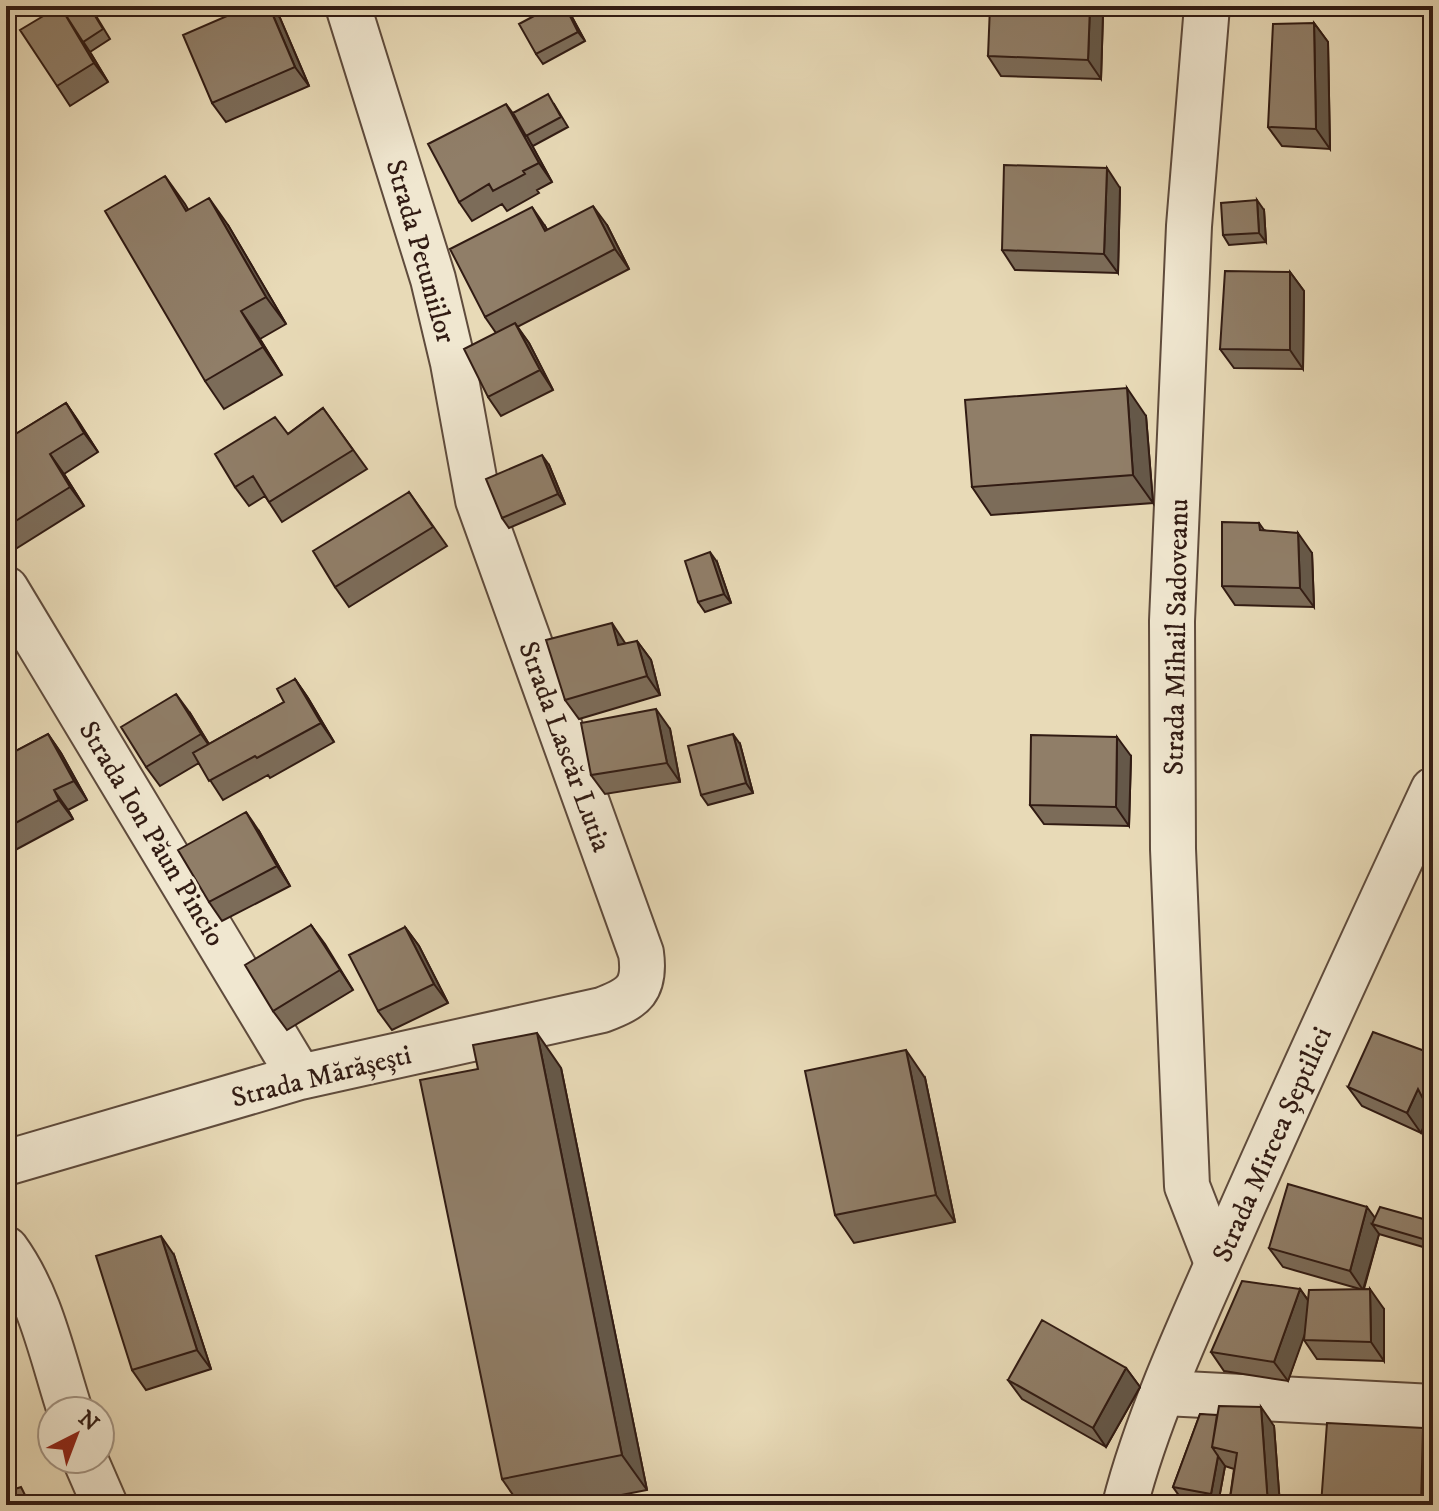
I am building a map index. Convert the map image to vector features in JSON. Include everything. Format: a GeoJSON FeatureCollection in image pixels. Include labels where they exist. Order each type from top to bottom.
{"type":"FeatureCollection","features":[{"type":"Feature","properties":{"kind":"street","name":"Strada Petuniilor"},"geometry":{"type":"LineString","coordinates":[[348,6],[433,279],[453,363],[478,500]]}},
{"type":"Feature","properties":{"kind":"street","name":"Strada Mihail Sadoveanu"},"geometry":{"type":"LineString","coordinates":[[1207,6],[1189,226],[1174,589],[1173,849],[1187,1186],[1217,1263]]}},
{"type":"Feature","properties":{"kind":"street","name":"Strada Lascăr Lutia"},"geometry":{"type":"LineString","coordinates":[[478,500],[641,953],[644,973],[635,993]]}},
{"type":"Feature","properties":{"kind":"street","name":"Strada Ion Păun Pincio"},"geometry":{"type":"LineString","coordinates":[[6,589],[300,1077]]}},
{"type":"Feature","properties":{"kind":"street","name":"Strada Mircea Șeptilici"},"geometry":{"type":"LineString","coordinates":[[1125,1505],[1165,1393],[1217,1263],[1316,1040],[1433,790]]}},
{"type":"Feature","properties":{"kind":"street","name":"Strada Mărășești"},"geometry":{"type":"LineString","coordinates":[[6,1163],[300,1077],[602,1010],[635,993]]}},
{"type":"Feature","properties":{"kind":"street"},"geometry":{"type":"LineString","coordinates":[[6,1249],[21,1269],[38,1307],[65,1395]]}},
{"type":"Feature","properties":{"kind":"street"},"geometry":{"type":"LineString","coordinates":[[1165,1393],[1433,1407]]}},
{"type":"Feature","properties":{"kind":"street"},"geometry":{"type":"LineString","coordinates":[[92,1475],[105,1505]]}},
{"type":"Feature","properties":{"kind":"building"},"geometry":{"type":"Polygon","coordinates":[[[60,6],[94,63],[57,86],[20,30],[60,6]]]}},
{"type":"Feature","properties":{"kind":"building"},"geometry":{"type":"Polygon","coordinates":[[[60,6],[89,6],[103,29],[83,42],[60,6]]]}},
{"type":"Feature","properties":{"kind":"building"},"geometry":{"type":"Polygon","coordinates":[[[250,6],[269,6],[295,67],[212,103],[183,35],[250,6]]]}},
{"type":"Feature","properties":{"kind":"building"},"geometry":{"type":"Polygon","coordinates":[[[528,6],[565,6],[578,32],[536,54],[519,24],[534,16],[528,6]]]}},
{"type":"Feature","properties":{"kind":"building"},"geometry":{"type":"Polygon","coordinates":[[[990,6],[1090,6],[1088,60],[988,56],[990,6]]]}},
{"type":"Feature","properties":{"kind":"building"},"geometry":{"type":"Polygon","coordinates":[[[1314,23],[1316,129],[1268,127],[1273,24],[1314,23]]]}},
{"type":"Feature","properties":{"kind":"building"},"geometry":{"type":"Polygon","coordinates":[[[548,94],[561,117],[526,136],[513,113],[548,94]]]}},
{"type":"Feature","properties":{"kind":"building"},"geometry":{"type":"Polygon","coordinates":[[[506,104],[539,163],[493,191],[489,184],[459,202],[428,144],[506,104]]]}},
{"type":"Feature","properties":{"kind":"building"},"geometry":{"type":"Polygon","coordinates":[[[1004,165],[1107,168],[1104,254],[1002,250],[1004,165]]]}},
{"type":"Feature","properties":{"kind":"building"},"geometry":{"type":"Polygon","coordinates":[[[165,176],[186,211],[209,198],[266,297],[241,311],[263,347],[205,381],[105,211],[165,176]]]}},
{"type":"Feature","properties":{"kind":"building"},"geometry":{"type":"Polygon","coordinates":[[[1257,200],[1259,233],[1223,235],[1221,203],[1257,200]]]}},
{"type":"Feature","properties":{"kind":"building"},"geometry":{"type":"Polygon","coordinates":[[[593,206],[615,249],[485,317],[450,249],[532,207],[545,231],[593,206]]]}},
{"type":"Feature","properties":{"kind":"building"},"geometry":{"type":"Polygon","coordinates":[[[1225,271],[1290,272],[1290,350],[1220,349],[1225,271]]]}},
{"type":"Feature","properties":{"kind":"building"},"geometry":{"type":"Polygon","coordinates":[[[515,323],[540,370],[488,397],[464,349],[515,323]]]}},
{"type":"Feature","properties":{"kind":"building"},"geometry":{"type":"Polygon","coordinates":[[[1127,388],[1133,475],[972,487],[965,400],[1127,388]]]}},
{"type":"Feature","properties":{"kind":"building"},"geometry":{"type":"Polygon","coordinates":[[[66,403],[84,433],[50,454],[70,487],[6,527],[6,440],[66,403]]]}},
{"type":"Feature","properties":{"kind":"building"},"geometry":{"type":"Polygon","coordinates":[[[323,408],[353,450],[269,502],[253,476],[235,487],[215,454],[275,417],[288,434],[323,408]]]}},
{"type":"Feature","properties":{"kind":"building"},"geometry":{"type":"Polygon","coordinates":[[[542,455],[558,494],[502,518],[486,479],[542,455]]]}},
{"type":"Feature","properties":{"kind":"building"},"geometry":{"type":"Polygon","coordinates":[[[409,492],[433,527],[335,587],[313,551],[409,492]]]}},
{"type":"Feature","properties":{"kind":"building"},"geometry":{"type":"Polygon","coordinates":[[[1222,522],[1259,523],[1260,530],[1298,533],[1300,588],[1222,586],[1222,522]]]}},
{"type":"Feature","properties":{"kind":"building"},"geometry":{"type":"Polygon","coordinates":[[[710,552],[724,594],[698,602],[685,561],[710,552]]]}},
{"type":"Feature","properties":{"kind":"building"},"geometry":{"type":"Polygon","coordinates":[[[612,623],[618,645],[637,641],[647,676],[565,700],[546,640],[612,623]]]}},
{"type":"Feature","properties":{"kind":"building"},"geometry":{"type":"Polygon","coordinates":[[[295,679],[321,723],[209,781],[193,753],[284,702],[277,689],[295,679]]]}},
{"type":"Feature","properties":{"kind":"building"},"geometry":{"type":"Polygon","coordinates":[[[176,694],[201,734],[146,767],[121,727],[176,694]]]}},
{"type":"Feature","properties":{"kind":"building"},"geometry":{"type":"Polygon","coordinates":[[[656,709],[667,763],[591,775],[581,723],[656,709]]]}},
{"type":"Feature","properties":{"kind":"building"},"geometry":{"type":"Polygon","coordinates":[[[48,734],[74,781],[54,790],[59,800],[6,828],[6,756],[48,734]]]}},
{"type":"Feature","properties":{"kind":"building"},"geometry":{"type":"Polygon","coordinates":[[[733,734],[746,783],[701,795],[688,746],[733,734]]]}},
{"type":"Feature","properties":{"kind":"building"},"geometry":{"type":"Polygon","coordinates":[[[1031,735],[1117,737],[1116,807],[1030,805],[1031,735]]]}},
{"type":"Feature","properties":{"kind":"building"},"geometry":{"type":"Polygon","coordinates":[[[246,812],[277,866],[209,902],[178,850],[246,812]]]}},
{"type":"Feature","properties":{"kind":"building"},"geometry":{"type":"Polygon","coordinates":[[[311,925],[340,970],[273,1011],[245,965],[311,925]]]}},
{"type":"Feature","properties":{"kind":"building"},"geometry":{"type":"Polygon","coordinates":[[[405,927],[434,984],[378,1011],[349,955],[405,927]]]}},
{"type":"Feature","properties":{"kind":"building"},"geometry":{"type":"Polygon","coordinates":[[[1373,1032],[1433,1054],[1433,1118],[1418,1089],[1407,1113],[1348,1087],[1373,1032]]]}},
{"type":"Feature","properties":{"kind":"building"},"geometry":{"type":"Polygon","coordinates":[[[537,1033],[622,1455],[502,1479],[420,1080],[478,1069],[473,1045],[537,1033]]]}},
{"type":"Feature","properties":{"kind":"building"},"geometry":{"type":"Polygon","coordinates":[[[906,1050],[936,1195],[835,1215],[805,1071],[906,1050]]]}},
{"type":"Feature","properties":{"kind":"building"},"geometry":{"type":"Polygon","coordinates":[[[1288,1184],[1367,1207],[1350,1271],[1269,1248],[1288,1184]]]}},
{"type":"Feature","properties":{"kind":"building"},"geometry":{"type":"Polygon","coordinates":[[[1380,1207],[1427,1220],[1423,1239],[1372,1224],[1380,1207]]]}},
{"type":"Feature","properties":{"kind":"building"},"geometry":{"type":"Polygon","coordinates":[[[161,1236],[197,1350],[132,1370],[96,1256],[161,1236]]]}},
{"type":"Feature","properties":{"kind":"building"},"geometry":{"type":"Polygon","coordinates":[[[1242,1281],[1300,1289],[1274,1362],[1211,1352],[1242,1281]]]}},
{"type":"Feature","properties":{"kind":"building"},"geometry":{"type":"Polygon","coordinates":[[[1370,1289],[1371,1342],[1304,1340],[1309,1290],[1370,1289]]]}},
{"type":"Feature","properties":{"kind":"building"},"geometry":{"type":"Polygon","coordinates":[[[1042,1320],[1126,1368],[1093,1428],[1008,1380],[1042,1320]]]}},
{"type":"Feature","properties":{"kind":"building"},"geometry":{"type":"Polygon","coordinates":[[[1219,1406],[1261,1407],[1268,1505],[1229,1505],[1237,1453],[1212,1447],[1219,1406]]]}},
{"type":"Feature","properties":{"kind":"building"},"geometry":{"type":"Polygon","coordinates":[[[1200,1414],[1217,1415],[1212,1447],[1218,1456],[1211,1494],[1173,1487],[1200,1414]]]}},
{"type":"Feature","properties":{"kind":"building"},"geometry":{"type":"Polygon","coordinates":[[[1327,1423],[1423,1428],[1421,1505],[1321,1505],[1327,1423]]]}},
{"type":"Feature","properties":{"kind":"building"},"geometry":{"type":"Polygon","coordinates":[[[21,1487],[30,1505],[6,1505],[6,1492],[21,1487]]]}},
{"type":"Feature","properties":{"kind":"building"},"geometry":{"type":"Polygon","coordinates":[[[235,1496],[242,1505],[223,1505],[235,1496]]]}}]}
